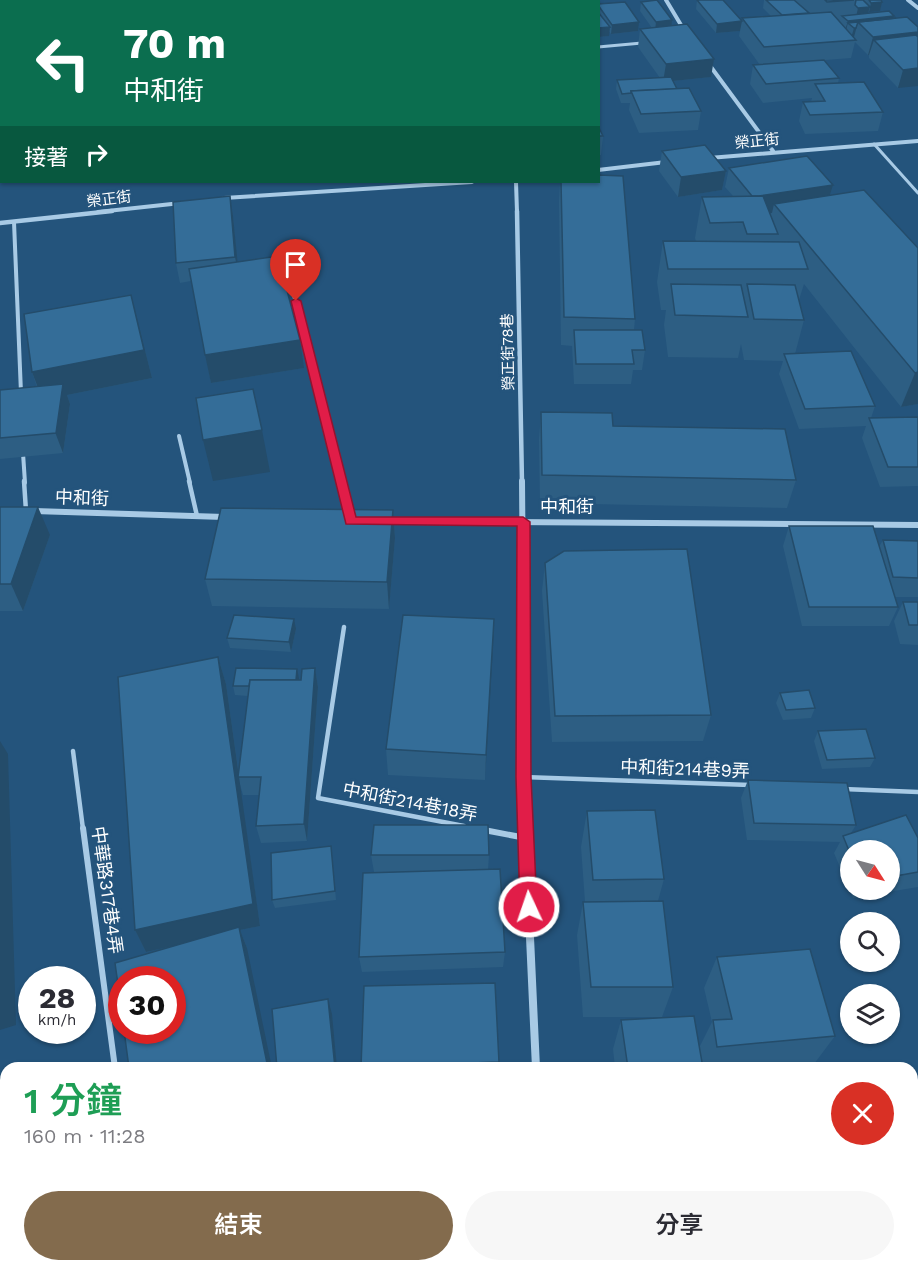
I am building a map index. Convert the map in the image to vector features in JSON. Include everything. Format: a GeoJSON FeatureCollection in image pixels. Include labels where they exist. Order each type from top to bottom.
{"type":"FeatureCollection","features":[{"type":"Feature","properties":{"kind":"street"},"geometry":{"type":"LineString","coordinates":[[666,0],[689,38]]}},
{"type":"Feature","properties":{"kind":"street"},"geometry":{"type":"LineString","coordinates":[[908,0],[918,8]]}},
{"type":"Feature","properties":{"kind":"street"},"geometry":{"type":"LineString","coordinates":[[703,57],[773,151]]}},
{"type":"Feature","properties":{"kind":"street","name":"榮正街"},"geometry":{"type":"LineString","coordinates":[[703,158],[918,141]]}},
{"type":"Feature","properties":{"kind":"street"},"geometry":{"type":"LineString","coordinates":[[600,170],[668,162]]}},
{"type":"Feature","properties":{"kind":"street"},"geometry":{"type":"LineString","coordinates":[[213,199],[457,183]]}},
{"type":"Feature","properties":{"kind":"street","name":"榮正街78巷"},"geometry":{"type":"LineString","coordinates":[[516,183],[523,522],[523,777],[536,1062]]}},
{"type":"Feature","properties":{"kind":"street","name":"榮正街"},"geometry":{"type":"LineString","coordinates":[[0,223],[190,202]]}},
{"type":"Feature","properties":{"kind":"street","name":"中和街"},"geometry":{"type":"LineString","coordinates":[[17,511],[232,518]]}},
{"type":"Feature","properties":{"kind":"street","name":"中和街"},"geometry":{"type":"LineString","coordinates":[[385,521],[918,525]]}},
{"type":"Feature","properties":{"kind":"lane"},"geometry":{"type":"LineString","coordinates":[[666,0],[674,0]]}},
{"type":"Feature","properties":{"kind":"lane"},"geometry":{"type":"LineString","coordinates":[[600,47],[644,43]]}},
{"type":"Feature","properties":{"kind":"lane"},"geometry":{"type":"LineString","coordinates":[[874,144],[918,193]]}},
{"type":"Feature","properties":{"kind":"lane"},"geometry":{"type":"LineString","coordinates":[[14,222],[21,395]]}},
{"type":"Feature","properties":{"kind":"lane"},"geometry":{"type":"LineString","coordinates":[[290,279],[351,521]]}},
{"type":"Feature","properties":{"kind":"lane"},"geometry":{"type":"LineString","coordinates":[[179,436],[197,516]]}},
{"type":"Feature","properties":{"kind":"lane"},"geometry":{"type":"LineString","coordinates":[[23,442],[26,511]]}},
{"type":"Feature","properties":{"kind":"lane","name":"中和街214巷18弄"},"geometry":{"type":"LineString","coordinates":[[344,627],[318,798],[468,827]]}},
{"type":"Feature","properties":{"kind":"lane","name":"中華路317巷4弄"},"geometry":{"type":"LineString","coordinates":[[73,751],[114,1062]]}},
{"type":"Feature","properties":{"kind":"lane","name":"中和街214巷9弄"},"geometry":{"type":"LineString","coordinates":[[523,777],[762,786]]}},
{"type":"Feature","properties":{"kind":"lane"},"geometry":{"type":"LineString","coordinates":[[834,788],[918,792]]}},
{"type":"Feature","properties":{"kind":"lane","name":"中和街214巷18弄"},"geometry":{"type":"LineString","coordinates":[[480,829],[526,838]]}},
{"type":"Feature","properties":{"kind":"building"},"geometry":{"type":"Polygon","coordinates":[[[657,0],[672,20],[656,22],[641,2],[657,0]]]}},
{"type":"Feature","properties":{"kind":"building"},"geometry":{"type":"Polygon","coordinates":[[[697,0],[723,0],[742,21],[717,24],[697,0]]]}},
{"type":"Feature","properties":{"kind":"building"},"geometry":{"type":"Polygon","coordinates":[[[766,0],[794,0],[809,13],[782,15],[766,0]]]}},
{"type":"Feature","properties":{"kind":"building"},"geometry":{"type":"Polygon","coordinates":[[[825,0],[854,0],[827,2],[825,0]]]}},
{"type":"Feature","properties":{"kind":"building"},"geometry":{"type":"Polygon","coordinates":[[[856,0],[863,0],[870,7],[858,8],[855,5],[856,0]]]}},
{"type":"Feature","properties":{"kind":"building"},"geometry":{"type":"Polygon","coordinates":[[[869,0],[881,0],[882,2],[871,3],[869,0]]]}},
{"type":"Feature","properties":{"kind":"building"},"geometry":{"type":"Polygon","coordinates":[[[625,2],[639,22],[612,25],[600,8],[600,4],[625,2]]]}},
{"type":"Feature","properties":{"kind":"building"},"geometry":{"type":"Polygon","coordinates":[[[889,11],[894,16],[848,21],[842,16],[889,11]]]}},
{"type":"Feature","properties":{"kind":"building"},"geometry":{"type":"Polygon","coordinates":[[[831,12],[856,40],[764,47],[742,18],[831,12]]]}},
{"type":"Feature","properties":{"kind":"building"},"geometry":{"type":"Polygon","coordinates":[[[600,14],[610,27],[600,28],[600,14]]]}},
{"type":"Feature","properties":{"kind":"building"},"geometry":{"type":"Polygon","coordinates":[[[907,17],[918,27],[918,32],[873,37],[858,22],[907,17]]]}},
{"type":"Feature","properties":{"kind":"building"},"geometry":{"type":"Polygon","coordinates":[[[896,18],[858,22],[856,28],[848,23],[896,18]]]}},
{"type":"Feature","properties":{"kind":"building"},"geometry":{"type":"Polygon","coordinates":[[[687,24],[714,59],[666,64],[640,29],[687,24]]]}},
{"type":"Feature","properties":{"kind":"building"},"geometry":{"type":"Polygon","coordinates":[[[916,35],[918,37],[918,68],[903,70],[874,40],[916,35]]]}},
{"type":"Feature","properties":{"kind":"building"},"geometry":{"type":"Polygon","coordinates":[[[824,60],[839,78],[766,84],[753,65],[824,60]]]}},
{"type":"Feature","properties":{"kind":"building"},"geometry":{"type":"Polygon","coordinates":[[[671,77],[677,89],[631,91],[631,93],[622,94],[617,80],[671,77]]]}},
{"type":"Feature","properties":{"kind":"building"},"geometry":{"type":"Polygon","coordinates":[[[864,82],[883,112],[810,115],[803,102],[825,101],[815,84],[864,82]]]}},
{"type":"Feature","properties":{"kind":"building"},"geometry":{"type":"Polygon","coordinates":[[[689,88],[701,111],[641,114],[631,91],[689,88]]]}},
{"type":"Feature","properties":{"kind":"building"},"geometry":{"type":"Polygon","coordinates":[[[705,145],[726,171],[681,177],[662,151],[705,145]]]}},
{"type":"Feature","properties":{"kind":"building"},"geometry":{"type":"Polygon","coordinates":[[[807,156],[833,185],[752,196],[729,168],[807,156]]]}},
{"type":"Feature","properties":{"kind":"building"},"geometry":{"type":"Polygon","coordinates":[[[600,175],[623,176],[635,319],[564,317],[561,183],[600,183],[600,175]]]}},
{"type":"Feature","properties":{"kind":"building"},"geometry":{"type":"Polygon","coordinates":[[[864,190],[918,248],[918,372],[915,373],[774,204],[864,190]]]}},
{"type":"Feature","properties":{"kind":"building"},"geometry":{"type":"Polygon","coordinates":[[[230,196],[235,257],[176,263],[173,202],[230,196]]]}},
{"type":"Feature","properties":{"kind":"building"},"geometry":{"type":"Polygon","coordinates":[[[763,196],[778,234],[747,234],[743,222],[710,223],[702,197],[763,196]]]}},
{"type":"Feature","properties":{"kind":"building"},"geometry":{"type":"Polygon","coordinates":[[[663,241],[799,242],[808,269],[668,269],[663,241]]]}},
{"type":"Feature","properties":{"kind":"building"},"geometry":{"type":"Polygon","coordinates":[[[278,256],[300,340],[205,355],[189,269],[278,256]]]}},
{"type":"Feature","properties":{"kind":"building"},"geometry":{"type":"Polygon","coordinates":[[[671,284],[741,285],[748,317],[675,315],[671,284]]]}},
{"type":"Feature","properties":{"kind":"building"},"geometry":{"type":"Polygon","coordinates":[[[747,284],[795,285],[804,320],[754,319],[747,284]]]}},
{"type":"Feature","properties":{"kind":"building"},"geometry":{"type":"Polygon","coordinates":[[[131,295],[144,350],[32,372],[24,314],[131,295]]]}},
{"type":"Feature","properties":{"kind":"building"},"geometry":{"type":"Polygon","coordinates":[[[574,330],[642,330],[645,350],[632,350],[634,364],[576,364],[574,330]]]}},
{"type":"Feature","properties":{"kind":"building"},"geometry":{"type":"Polygon","coordinates":[[[851,351],[875,406],[805,409],[784,354],[851,351]]]}},
{"type":"Feature","properties":{"kind":"building"},"geometry":{"type":"Polygon","coordinates":[[[63,384],[56,433],[0,438],[0,390],[63,384]]]}},
{"type":"Feature","properties":{"kind":"building"},"geometry":{"type":"Polygon","coordinates":[[[253,389],[262,430],[203,440],[196,398],[253,389]]]}},
{"type":"Feature","properties":{"kind":"building"},"geometry":{"type":"Polygon","coordinates":[[[541,412],[612,413],[613,426],[785,429],[796,480],[542,475],[541,412]]]}},
{"type":"Feature","properties":{"kind":"building"},"geometry":{"type":"Polygon","coordinates":[[[918,417],[918,467],[888,467],[869,418],[918,417]]]}},
{"type":"Feature","properties":{"kind":"building"},"geometry":{"type":"Polygon","coordinates":[[[0,507],[38,507],[11,584],[0,584],[0,507]]]}},
{"type":"Feature","properties":{"kind":"building"},"geometry":{"type":"Polygon","coordinates":[[[221,508],[393,510],[387,582],[205,579],[221,508]]]}},
{"type":"Feature","properties":{"kind":"building"},"geometry":{"type":"Polygon","coordinates":[[[789,526],[873,526],[898,607],[809,607],[789,526]]]}},
{"type":"Feature","properties":{"kind":"building"},"geometry":{"type":"Polygon","coordinates":[[[883,540],[918,541],[918,578],[893,577],[883,540]]]}},
{"type":"Feature","properties":{"kind":"building"},"geometry":{"type":"Polygon","coordinates":[[[687,549],[711,715],[555,716],[545,563],[564,551],[687,549]]]}},
{"type":"Feature","properties":{"kind":"building"},"geometry":{"type":"Polygon","coordinates":[[[903,602],[918,602],[918,625],[909,625],[903,602]]]}},
{"type":"Feature","properties":{"kind":"building"},"geometry":{"type":"Polygon","coordinates":[[[234,615],[294,619],[289,642],[227,638],[234,615]]]}},
{"type":"Feature","properties":{"kind":"building"},"geometry":{"type":"Polygon","coordinates":[[[403,615],[494,619],[486,755],[386,749],[403,615]]]}},
{"type":"Feature","properties":{"kind":"building"},"geometry":{"type":"Polygon","coordinates":[[[218,657],[253,904],[135,930],[118,677],[218,657]]]}},
{"type":"Feature","properties":{"kind":"building"},"geometry":{"type":"Polygon","coordinates":[[[236,668],[297,669],[296,680],[250,680],[249,686],[233,686],[236,668]]]}},
{"type":"Feature","properties":{"kind":"building"},"geometry":{"type":"Polygon","coordinates":[[[315,668],[304,824],[256,826],[261,777],[238,777],[250,680],[301,680],[302,669],[315,668]]]}},
{"type":"Feature","properties":{"kind":"building"},"geometry":{"type":"Polygon","coordinates":[[[809,690],[815,708],[786,710],[780,693],[809,690]]]}},
{"type":"Feature","properties":{"kind":"building"},"geometry":{"type":"Polygon","coordinates":[[[866,729],[875,758],[827,760],[818,731],[866,729]]]}},
{"type":"Feature","properties":{"kind":"building"},"geometry":{"type":"Polygon","coordinates":[[[748,780],[847,783],[856,825],[754,823],[748,780]]]}},
{"type":"Feature","properties":{"kind":"building"},"geometry":{"type":"Polygon","coordinates":[[[655,810],[664,879],[593,880],[587,811],[655,810]]]}},
{"type":"Feature","properties":{"kind":"building"},"geometry":{"type":"Polygon","coordinates":[[[906,815],[918,838],[918,872],[900,875],[900,840],[845,840],[843,836],[906,815]]]}},
{"type":"Feature","properties":{"kind":"building"},"geometry":{"type":"Polygon","coordinates":[[[374,825],[488,825],[489,855],[371,855],[374,825]]]}},
{"type":"Feature","properties":{"kind":"building"},"geometry":{"type":"Polygon","coordinates":[[[331,846],[335,891],[272,900],[271,853],[331,846]]]}},
{"type":"Feature","properties":{"kind":"building"},"geometry":{"type":"Polygon","coordinates":[[[500,869],[505,952],[359,957],[363,873],[500,869]]]}},
{"type":"Feature","properties":{"kind":"building"},"geometry":{"type":"Polygon","coordinates":[[[663,901],[673,987],[591,987],[583,902],[663,901]]]}},
{"type":"Feature","properties":{"kind":"building"},"geometry":{"type":"Polygon","coordinates":[[[239,927],[267,1062],[128,1062],[126,1044],[186,1044],[186,966],[115,966],[115,963],[239,927]]]}},
{"type":"Feature","properties":{"kind":"building"},"geometry":{"type":"Polygon","coordinates":[[[810,949],[835,1036],[717,1047],[713,1020],[732,1019],[717,957],[810,949]]]}},
{"type":"Feature","properties":{"kind":"building"},"geometry":{"type":"Polygon","coordinates":[[[495,983],[499,1062],[361,1062],[364,986],[495,983]]]}},
{"type":"Feature","properties":{"kind":"building"},"geometry":{"type":"Polygon","coordinates":[[[328,999],[334,1062],[276,1062],[272,1009],[328,999]]]}},
{"type":"Feature","properties":{"kind":"building"},"geometry":{"type":"Polygon","coordinates":[[[694,1016],[702,1062],[627,1062],[621,1020],[694,1016]]]}},
{"type":"Feature","properties":{"kind":"route"},"geometry":{"type":"LineString","coordinates":[[296,301],[351,521],[523,522],[523,777],[529,907]]}}]}
